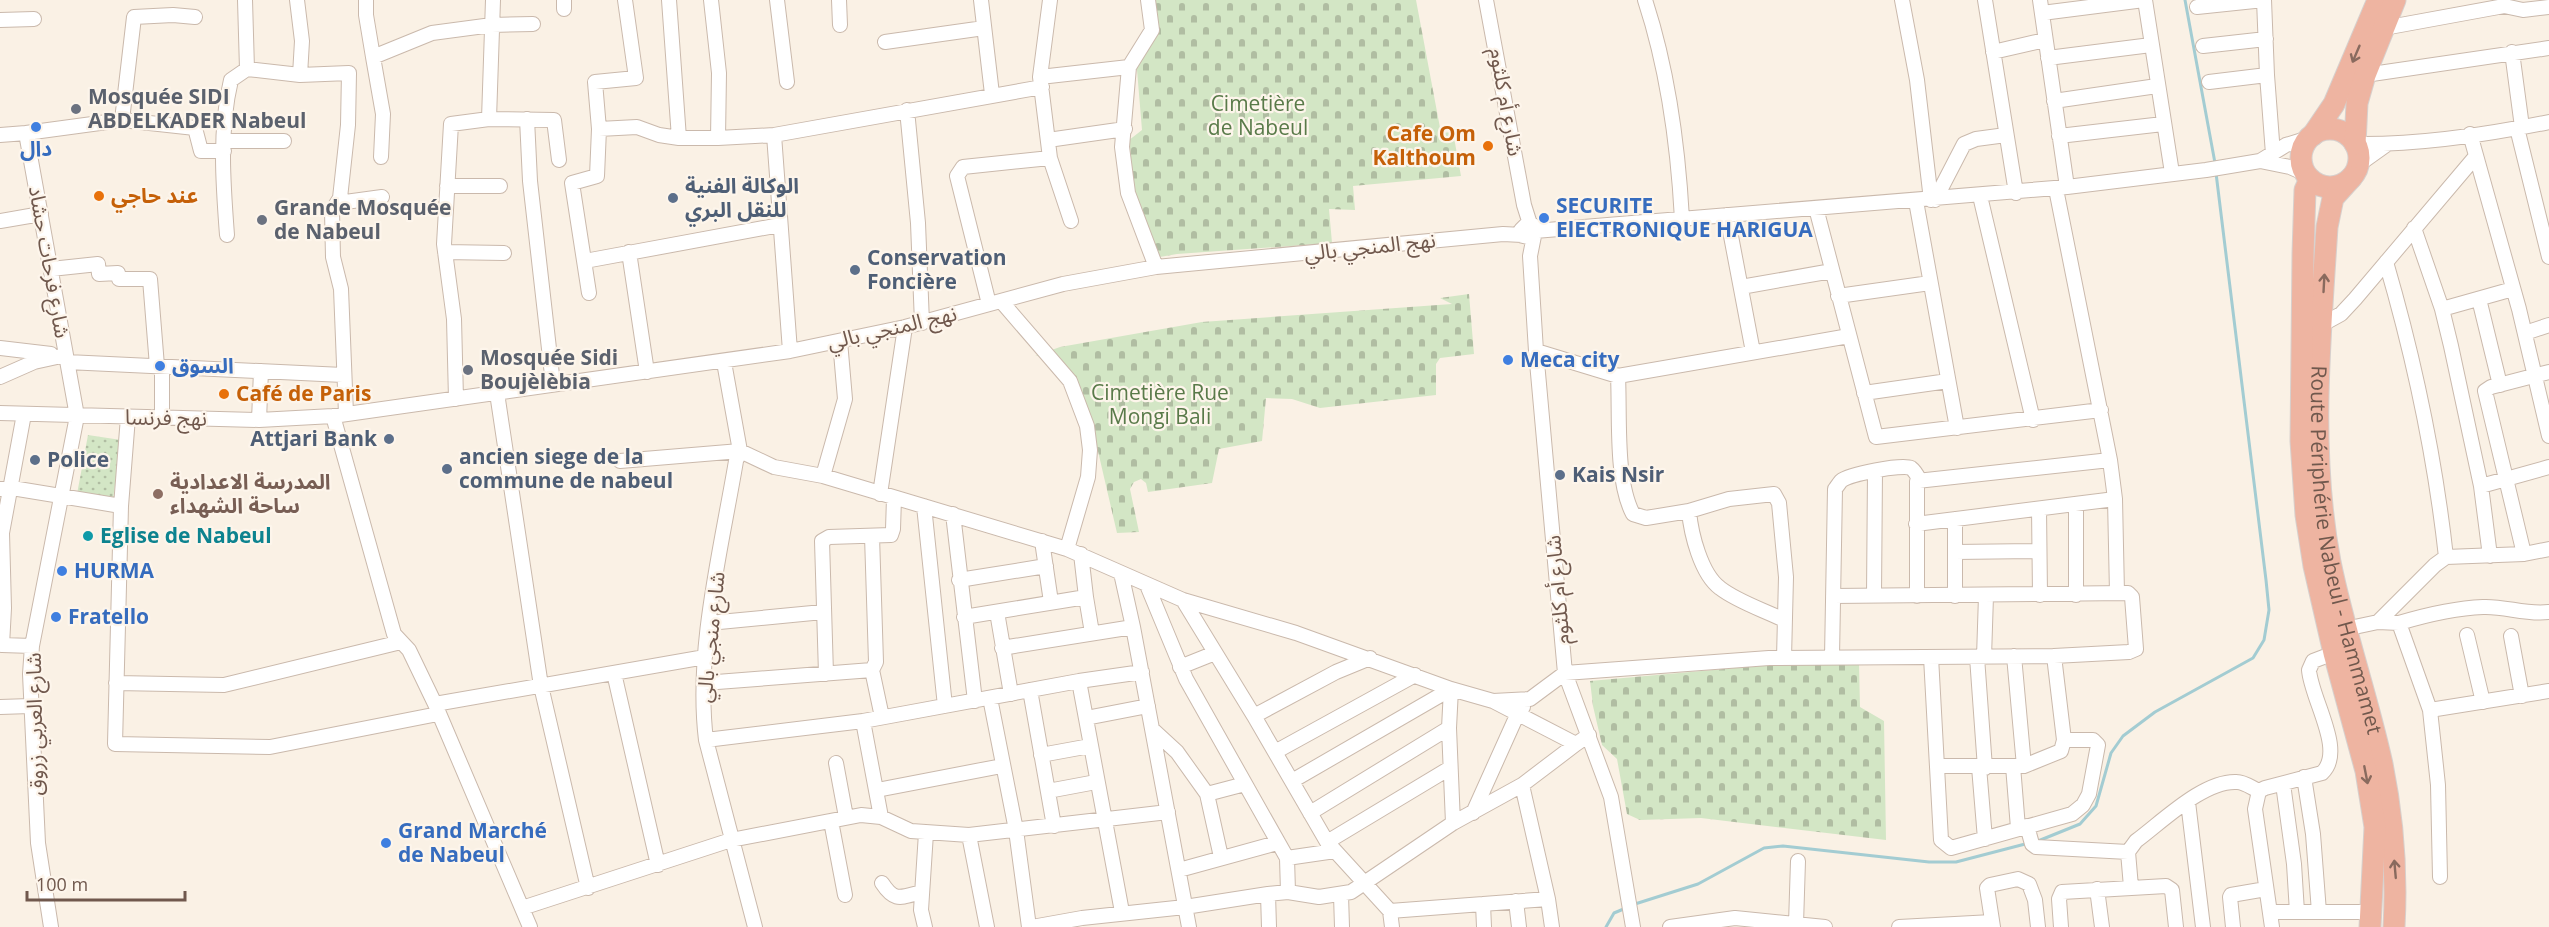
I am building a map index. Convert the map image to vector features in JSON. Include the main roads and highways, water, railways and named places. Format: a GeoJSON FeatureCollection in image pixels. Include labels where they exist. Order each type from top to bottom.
{"type":"FeatureCollection","features":[{"type":"Feature","properties":{"kind":"highway"},"geometry":{"type":"LineString","coordinates":[[2378,0],[2334,104],[2301,156],[2308,176],[2318,184],[2336,186],[2355,171],[2359,158],[2355,144],[2357,103],[2365,75],[2395,0]]}},
{"type":"Feature","properties":{"kind":"highway"},"geometry":{"type":"LineString","coordinates":[[2311,137],[2331,129],[2340,131],[2355,144]]}},
{"type":"Feature","properties":{"kind":"highway","name":"Route Périphérie Nabeul - Hammamet"},"geometry":{"type":"LineString","coordinates":[[2355,171],[2333,198],[2330,211],[2321,325],[2317,418],[2323,511],[2330,561],[2345,629],[2382,766],[2391,825],[2395,869],[2394,927]]}},
{"type":"Feature","properties":{"kind":"highway","name":"Route Périphérie Nabeul - Hammamet"},"geometry":{"type":"LineString","coordinates":[[2308,176],[2304,207],[2301,441],[2306,514],[2314,566],[2334,653],[2366,771],[2375,827],[2371,920]]}},
{"type":"Feature","properties":{"kind":"waterway"},"geometry":{"type":"LineString","coordinates":[[2185,0],[2215,163]]}},
{"type":"Feature","properties":{"kind":"waterway"},"geometry":{"type":"LineString","coordinates":[[2038,841],[2080,824],[2096,806],[2111,753],[2123,736],[2155,712],[2253,658],[2264,640],[2269,610],[2266,580],[2216,173]]}},
{"type":"Feature","properties":{"kind":"waterway"},"geometry":{"type":"LineString","coordinates":[[1635,904],[1698,884],[1764,848],[1783,846],[1929,862],[1956,862],[2029,843]]}},
{"type":"Feature","properties":{"kind":"waterway"},"geometry":{"type":"LineString","coordinates":[[1606,927],[1614,913],[1626,908]]}},
{"type":"Feature","properties":{"kind":"place","name":"Mosquée SIDI ABDELKADER Nabeul"},"geometry":{"type":"Point","coordinates":[76,109]}},
{"type":"Feature","properties":{"kind":"place","name":"دال"},"geometry":{"type":"Point","coordinates":[36,127]}},
{"type":"Feature","properties":{"kind":"place","name":"Cafe Om Kalthoum"},"geometry":{"type":"Point","coordinates":[1488,146]}},
{"type":"Feature","properties":{"kind":"place","name":"عند حاجي"},"geometry":{"type":"Point","coordinates":[99,196]}},
{"type":"Feature","properties":{"kind":"place","name":"الوكالة الفنية للنقل البري"},"geometry":{"type":"Point","coordinates":[673,198]}},
{"type":"Feature","properties":{"kind":"place","name":"SECURITE ElECTRONIQUE HARIGUA"},"geometry":{"type":"Point","coordinates":[1544,218]}},
{"type":"Feature","properties":{"kind":"place","name":"Grande Mosquée de Nabeul"},"geometry":{"type":"Point","coordinates":[262,220]}},
{"type":"Feature","properties":{"kind":"place","name":"Conservation Foncière"},"geometry":{"type":"Point","coordinates":[855,270]}},
{"type":"Feature","properties":{"kind":"place","name":"Meca city"},"geometry":{"type":"Point","coordinates":[1508,360]}},
{"type":"Feature","properties":{"kind":"place","name":"السوق"},"geometry":{"type":"Point","coordinates":[160,366]}},
{"type":"Feature","properties":{"kind":"place","name":"Mosquée Sidi Boujèlèbia"},"geometry":{"type":"Point","coordinates":[468,370]}},
{"type":"Feature","properties":{"kind":"place","name":"Café de Paris"},"geometry":{"type":"Point","coordinates":[224,394]}},
{"type":"Feature","properties":{"kind":"place","name":"Attjari Bank"},"geometry":{"type":"Point","coordinates":[389,439]}},
{"type":"Feature","properties":{"kind":"place","name":"Police"},"geometry":{"type":"Point","coordinates":[35,460]}},
{"type":"Feature","properties":{"kind":"place","name":"ancien siege de la commune de nabeul"},"geometry":{"type":"Point","coordinates":[447,469]}},
{"type":"Feature","properties":{"kind":"place","name":"Kais Nsir"},"geometry":{"type":"Point","coordinates":[1560,475]}},
{"type":"Feature","properties":{"kind":"place","name":"المدرسة الاعدادية ساحة الشهداء"},"geometry":{"type":"Point","coordinates":[158,494]}},
{"type":"Feature","properties":{"kind":"place","name":"Eglise de Nabeul"},"geometry":{"type":"Point","coordinates":[88,536]}},
{"type":"Feature","properties":{"kind":"place","name":"HURMA"},"geometry":{"type":"Point","coordinates":[62,571]}},
{"type":"Feature","properties":{"kind":"place","name":"Fratello"},"geometry":{"type":"Point","coordinates":[56,617]}},
{"type":"Feature","properties":{"kind":"place","name":"Grand Marché de Nabeul"},"geometry":{"type":"Point","coordinates":[386,843]}},
{"type":"Feature","properties":{"kind":"park label","name":"Cimetière de Nabeul"},"geometry":{"type":"Point","coordinates":[1258,116]}},
{"type":"Feature","properties":{"kind":"park label","name":"Cimetière Rue Mongi Bali"},"geometry":{"type":"Point","coordinates":[1160,405]}}]}
